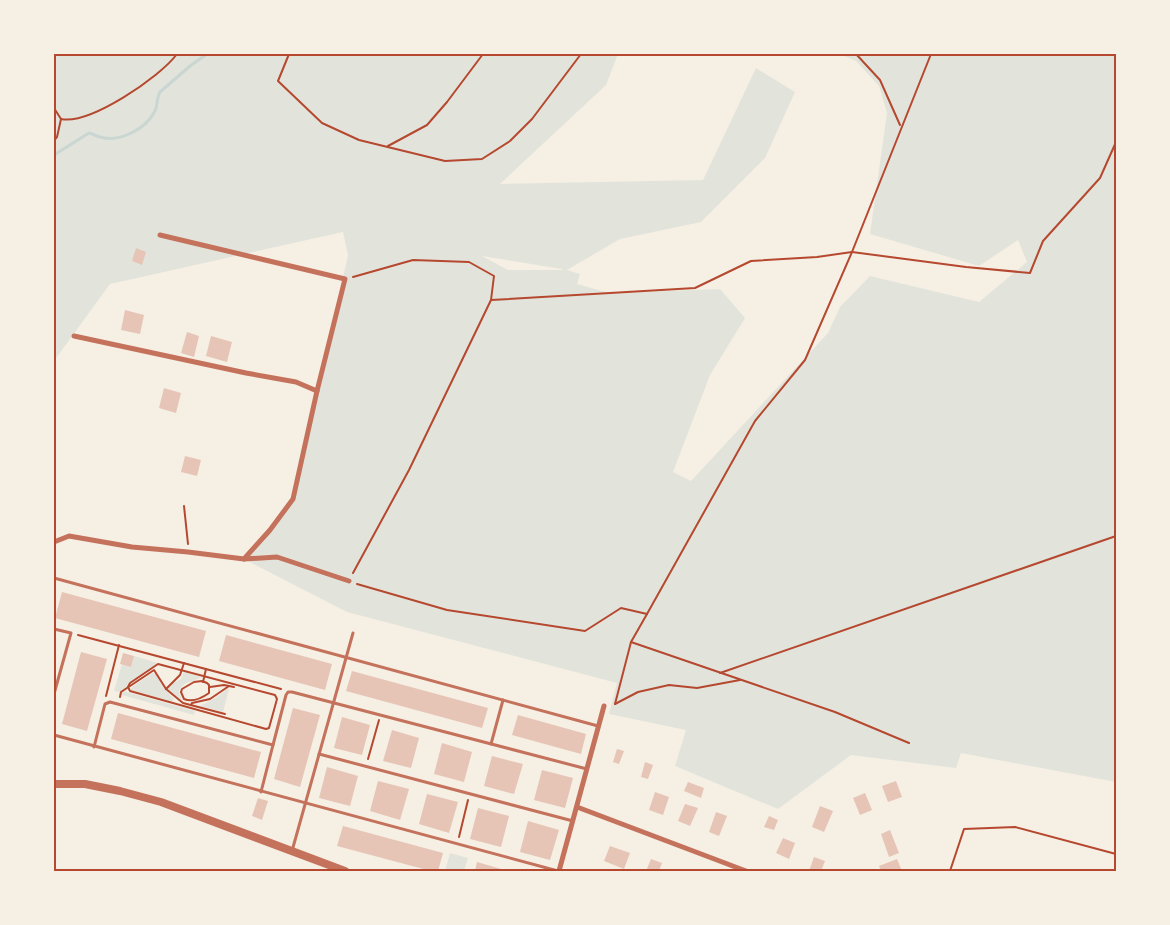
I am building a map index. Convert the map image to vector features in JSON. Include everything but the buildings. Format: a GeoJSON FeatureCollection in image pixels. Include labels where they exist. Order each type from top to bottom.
{"type":"FeatureCollection","features":[{"type":"Feature","properties":{"kind":"street"},"geometry":{"type":"LineString","coordinates":[[160,235],[345,279],[293,499],[270,530],[244,559]]}},
{"type":"Feature","properties":{"kind":"street"},"geometry":{"type":"LineString","coordinates":[[74,336],[296,382],[317,391]]}},
{"type":"Feature","properties":{"kind":"street"},"geometry":{"type":"LineString","coordinates":[[54,542],[69,536],[132,547],[244,559],[277,557],[349,582]]}},
{"type":"Feature","properties":{"kind":"street"},"geometry":{"type":"LineString","coordinates":[[558,871],[604,705]]}},
{"type":"Feature","properties":{"kind":"street"},"geometry":{"type":"LineString","coordinates":[[54,784],[85,784],[161,802],[345,871]]}},
{"type":"Feature","properties":{"kind":"street"},"geometry":{"type":"LineString","coordinates":[[576,807],[746,871]]}},
{"type":"Feature","properties":{"kind":"lane"},"geometry":{"type":"LineString","coordinates":[[54,578],[599,726]]}},
{"type":"Feature","properties":{"kind":"lane"},"geometry":{"type":"LineString","coordinates":[[54,629],[71,633],[54,694]]}},
{"type":"Feature","properties":{"kind":"lane"},"geometry":{"type":"LineString","coordinates":[[292,851],[353,633]]}},
{"type":"Feature","properties":{"kind":"lane"},"geometry":{"type":"LineString","coordinates":[[261,792],[288,692],[333,702],[587,769]]}},
{"type":"Feature","properties":{"kind":"lane"},"geometry":{"type":"LineString","coordinates":[[491,744],[503,700]]}},
{"type":"Feature","properties":{"kind":"lane"},"geometry":{"type":"LineString","coordinates":[[94,747],[107,702],[273,745]]}},
{"type":"Feature","properties":{"kind":"lane"},"geometry":{"type":"LineString","coordinates":[[54,735],[558,871]]}},
{"type":"Feature","properties":{"kind":"lane"},"geometry":{"type":"LineString","coordinates":[[319,754],[573,821]]}},
{"type":"Feature","properties":{"kind":"path"},"geometry":{"type":"LineString","coordinates":[[61,119],[76,119],[122,99],[171,61],[177,54]]}},
{"type":"Feature","properties":{"kind":"path"},"geometry":{"type":"LineString","coordinates":[[289,54],[278,81],[322,123],[359,140],[445,161],[482,159],[510,141],[527,124],[581,54]]}},
{"type":"Feature","properties":{"kind":"path"},"geometry":{"type":"LineString","coordinates":[[387,147],[427,125],[483,54]]}},
{"type":"Feature","properties":{"kind":"path"},"geometry":{"type":"LineString","coordinates":[[856,54],[880,80],[901,127]]}},
{"type":"Feature","properties":{"kind":"path"},"geometry":{"type":"LineString","coordinates":[[742,680],[697,688],[669,685],[638,692],[615,704],[631,642],[755,421],[805,360],[852,252],[931,54]]}},
{"type":"Feature","properties":{"kind":"path"},"geometry":{"type":"LineString","coordinates":[[54,108],[61,119],[57,137],[54,141]]}},
{"type":"Feature","properties":{"kind":"path"},"geometry":{"type":"LineString","coordinates":[[54,134],[57,137]]}},
{"type":"Feature","properties":{"kind":"path"},"geometry":{"type":"LineString","coordinates":[[491,300],[695,288],[751,261],[817,258],[852,252],[966,267],[1030,273],[1043,241],[1100,178],[1116,142]]}},
{"type":"Feature","properties":{"kind":"path"},"geometry":{"type":"LineString","coordinates":[[345,279],[413,260],[469,262],[494,276],[491,300],[409,470],[349,582],[447,610],[584,631],[621,608],[647,614]]}},
{"type":"Feature","properties":{"kind":"path"},"geometry":{"type":"LineString","coordinates":[[184,506],[188,552]]}},
{"type":"Feature","properties":{"kind":"path"},"geometry":{"type":"LineString","coordinates":[[720,673],[1116,536]]}},
{"type":"Feature","properties":{"kind":"path"},"geometry":{"type":"LineString","coordinates":[[71,633],[283,689],[288,692]]}},
{"type":"Feature","properties":{"kind":"path"},"geometry":{"type":"LineString","coordinates":[[631,642],[835,712],[909,743]]}},
{"type":"Feature","properties":{"kind":"path"},"geometry":{"type":"LineString","coordinates":[[107,702],[105,694],[119,645]]}},
{"type":"Feature","properties":{"kind":"path"},"geometry":{"type":"LineString","coordinates":[[166,689],[180,675],[184,663]]}},
{"type":"Feature","properties":{"kind":"path"},"geometry":{"type":"LineString","coordinates":[[158,664],[276,695],[277,699],[268,729],[133,693],[128,687],[130,683],[158,664]]}},
{"type":"Feature","properties":{"kind":"path"},"geometry":{"type":"LineString","coordinates":[[203,682],[206,669]]}},
{"type":"Feature","properties":{"kind":"path"},"geometry":{"type":"LineString","coordinates":[[120,697],[121,692],[154,670],[166,689],[177,700],[192,703],[210,699],[229,686]]}},
{"type":"Feature","properties":{"kind":"path"},"geometry":{"type":"LineString","coordinates":[[210,687],[207,683],[194,682],[186,685],[181,692],[184,699],[192,703],[197,709],[225,714]]}},
{"type":"Feature","properties":{"kind":"path"},"geometry":{"type":"LineString","coordinates":[[252,689],[254,682]]}},
{"type":"Feature","properties":{"kind":"path"},"geometry":{"type":"LineString","coordinates":[[210,687],[224,684],[234,687]]}},
{"type":"Feature","properties":{"kind":"path"},"geometry":{"type":"LineString","coordinates":[[192,703],[209,693],[210,687]]}},
{"type":"Feature","properties":{"kind":"path"},"geometry":{"type":"LineString","coordinates":[[366,766],[380,715]]}},
{"type":"Feature","properties":{"kind":"path"},"geometry":{"type":"LineString","coordinates":[[241,729],[243,723]]}},
{"type":"Feature","properties":{"kind":"path"},"geometry":{"type":"LineString","coordinates":[[457,844],[470,794]]}},
{"type":"Feature","properties":{"kind":"path"},"geometry":{"type":"LineString","coordinates":[[950,871],[964,830],[1015,827],[1116,854]]}},
{"type":"Feature","properties":{"kind":"shaded area"},"geometry":{"type":"Polygon","coordinates":[[[54,54],[618,54],[606,85],[500,184],[703,180],[756,68],[795,92],[765,158],[701,222],[620,239],[567,270],[580,274],[577,284],[609,293],[720,289],[745,318],[710,375],[673,472],[691,481],[828,333],[840,307],[870,276],[979,302],[1027,262],[1018,240],[979,266],[870,234],[887,113],[879,86],[856,61],[839,54],[1116,54],[1116,782],[961,753],[956,768],[851,755],[778,809],[675,766],[686,730],[609,714],[617,683],[347,612],[244,559],[293,499],[348,255],[343,232],[110,284],[54,361],[54,54]],[[482,256],[508,270],[562,269],[482,256]]]}},
{"type":"Feature","properties":{"kind":"shaded area"},"geometry":{"type":"Polygon","coordinates":[[[134,656],[158,663],[128,683],[127,688],[119,692],[114,691],[122,664],[131,667],[134,656]]]}},
{"type":"Feature","properties":{"kind":"shaded area"},"geometry":{"type":"Polygon","coordinates":[[[184,672],[201,677],[181,687],[179,691],[182,700],[167,689],[181,679],[184,672]]]}},
{"type":"Feature","properties":{"kind":"shaded area"},"geometry":{"type":"Polygon","coordinates":[[[152,673],[156,674],[162,686],[174,699],[171,702],[131,690],[131,688],[152,673]]]}},
{"type":"Feature","properties":{"kind":"shaded area"},"geometry":{"type":"Polygon","coordinates":[[[229,689],[223,712],[200,706],[217,697],[229,689]]]}},
{"type":"Feature","properties":{"kind":"shaded area"},"geometry":{"type":"Polygon","coordinates":[[[123,691],[195,711],[194,715],[122,695],[123,691]]]}},
{"type":"Feature","properties":{"kind":"shaded area"},"geometry":{"type":"Polygon","coordinates":[[[450,853],[468,858],[464,871],[445,871],[450,853]]]}},
{"type":"Feature","properties":{"kind":"waterway"},"geometry":{"type":"LineString","coordinates":[[54,155],[89,133],[100,137],[115,138],[139,129],[151,118],[155,111],[160,92],[207,54]]}}]}
